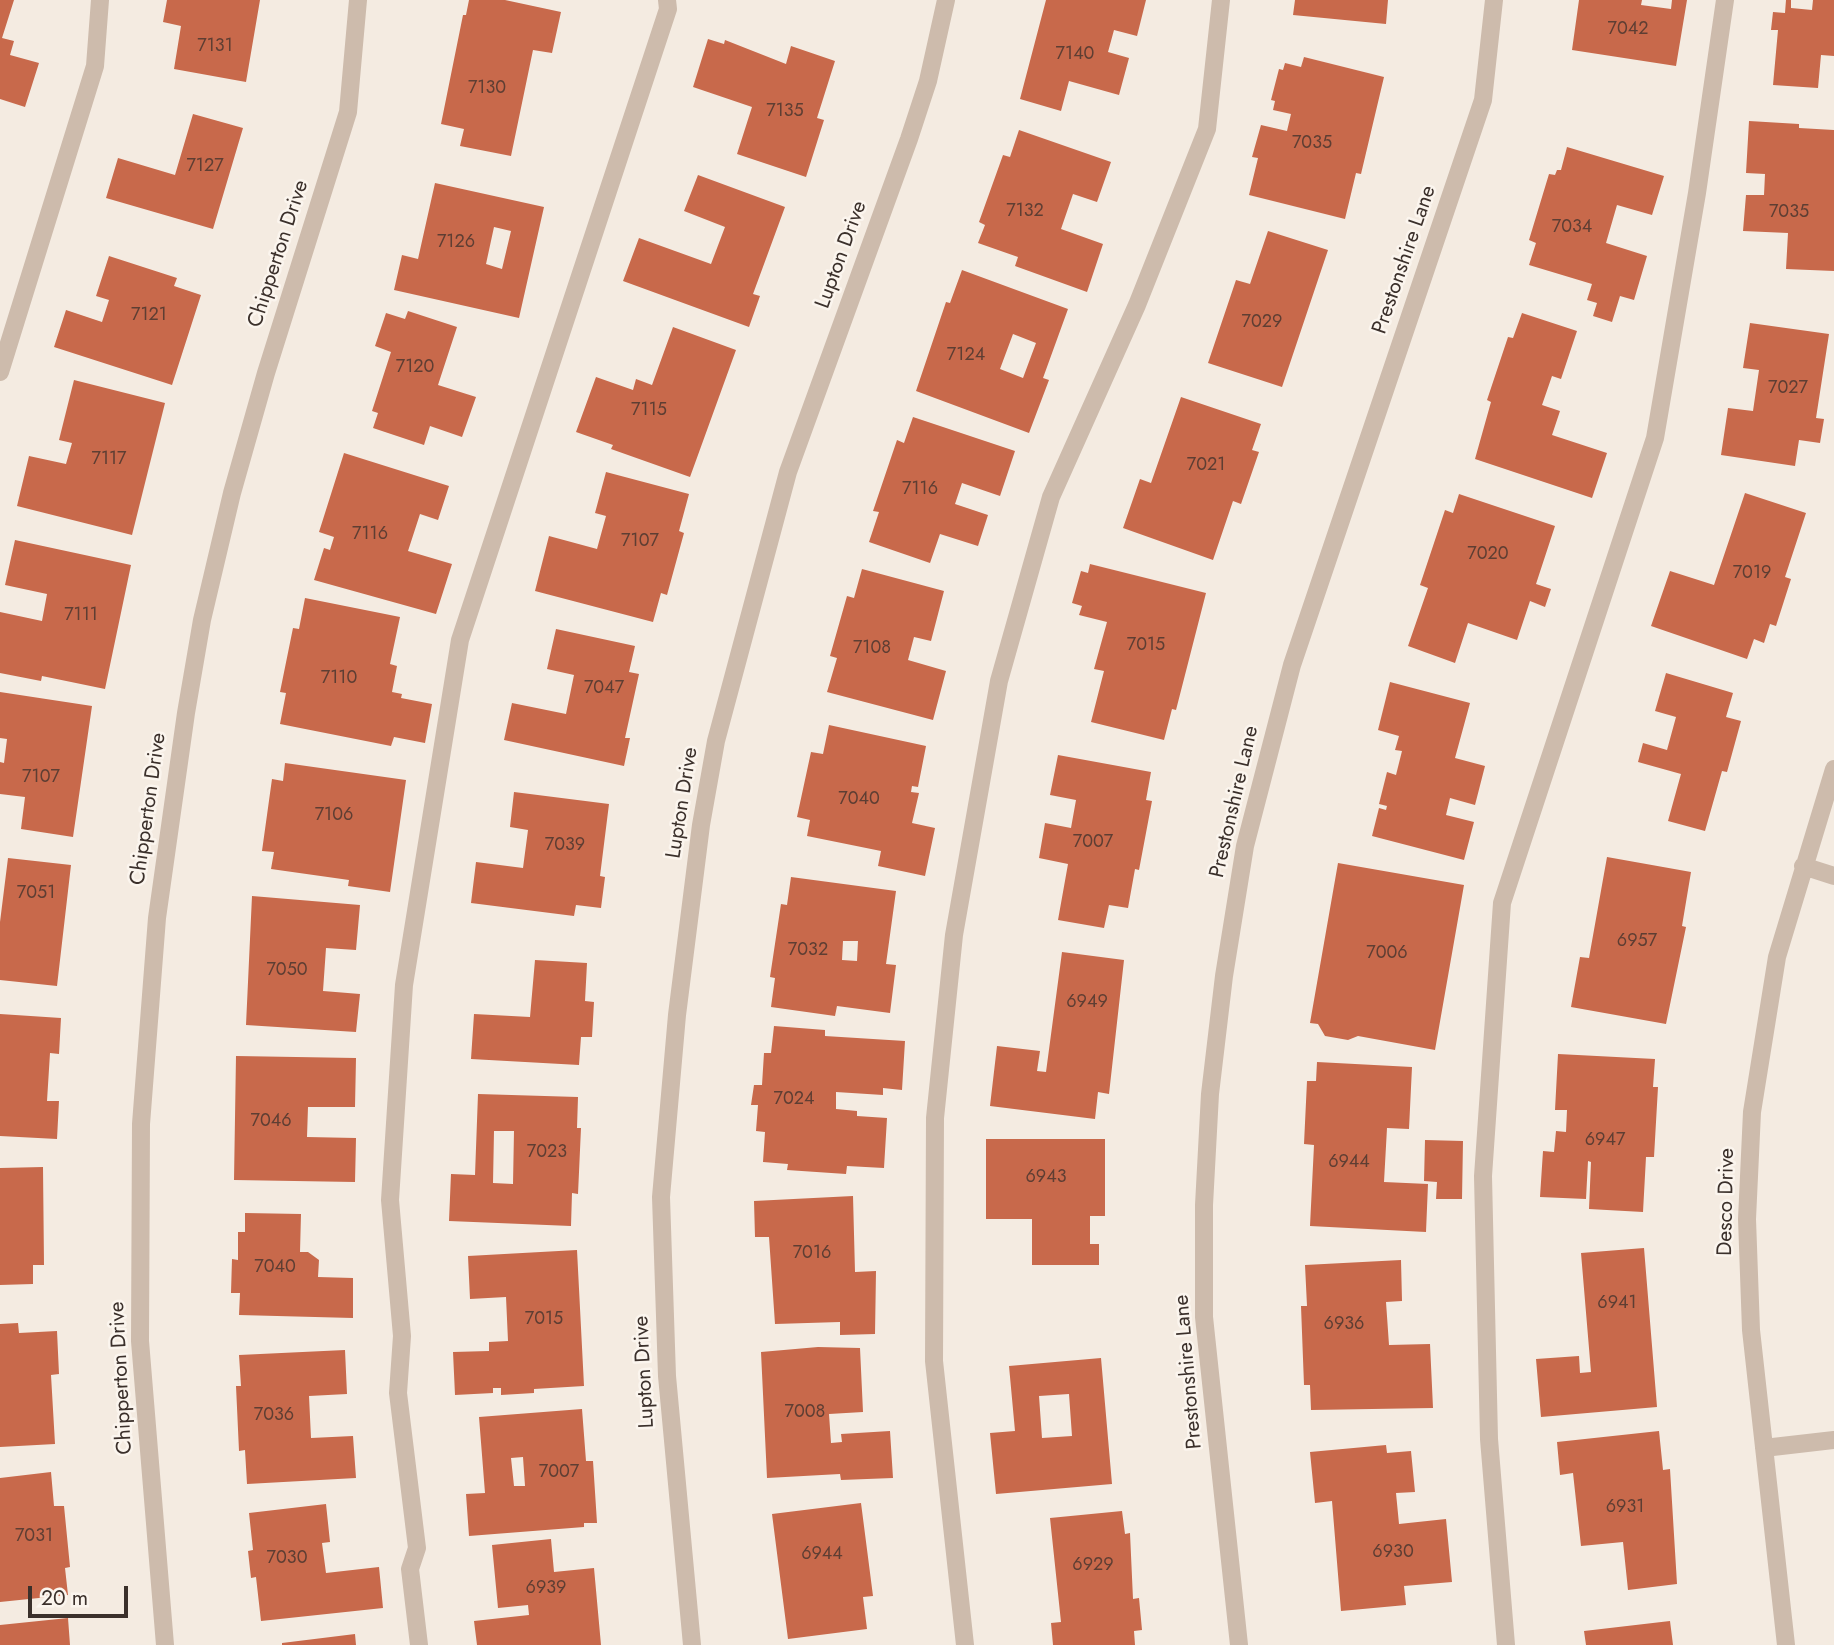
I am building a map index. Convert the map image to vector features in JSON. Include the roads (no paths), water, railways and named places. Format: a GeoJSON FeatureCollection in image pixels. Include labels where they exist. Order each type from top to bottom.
{"type":"FeatureCollection","features":[{"type":"Feature","properties":{"kind":"street"},"geometry":{"type":"LineString","coordinates":[[0,372],[95,66],[100,0]]}},
{"type":"Feature","properties":{"kind":"street","name":"Chipperton Drive"},"geometry":{"type":"LineString","coordinates":[[165,1645],[140,1341],[141,1124],[157,918],[202,620],[232,493],[266,373],[348,112],[358,0]]}},
{"type":"Feature","properties":{"kind":"street"},"geometry":{"type":"LineString","coordinates":[[419,1645],[410,1569],[417,1548],[398,1393],[402,1336],[390,1200],[404,985],[460,640],[668,9],[667,0]]}},
{"type":"Feature","properties":{"kind":"street","name":"Lupton Drive"},"geometry":{"type":"LineString","coordinates":[[692,1645],[667,1376],[662,1197],[677,1015],[701,825],[716,741],[788,471],[909,139],[928,81],[946,0]]}},
{"type":"Feature","properties":{"kind":"street"},"geometry":{"type":"LineString","coordinates":[[965,1645],[934,1361],[935,1118],[954,935],[999,681],[1051,496],[1137,304],[1207,128],[1221,0]]}},
{"type":"Feature","properties":{"kind":"street","name":"Prestonshire Lane"},"geometry":{"type":"LineString","coordinates":[[1239,1645],[1204,1317],[1204,1205],[1210,1094],[1224,975],[1245,846],[1292,665],[1483,100],[1494,0]]}},
{"type":"Feature","properties":{"kind":"street"},"geometry":{"type":"LineString","coordinates":[[1506,1645],[1489,1439],[1483,1175],[1502,903],[1655,438],[1697,193],[1725,0]]}},
{"type":"Feature","properties":{"kind":"street","name":"Desco Drive"},"geometry":{"type":"LineString","coordinates":[[1786,1645],[1751,1330],[1747,1219],[1752,1112],[1777,957],[1834,769]]}},
{"type":"Feature","properties":{"kind":"street"},"geometry":{"type":"LineString","coordinates":[[1803,866],[1834,876]]}},
{"type":"Feature","properties":{"kind":"street"},"geometry":{"type":"LineString","coordinates":[[1763,1448],[1834,1440]]}}]}
